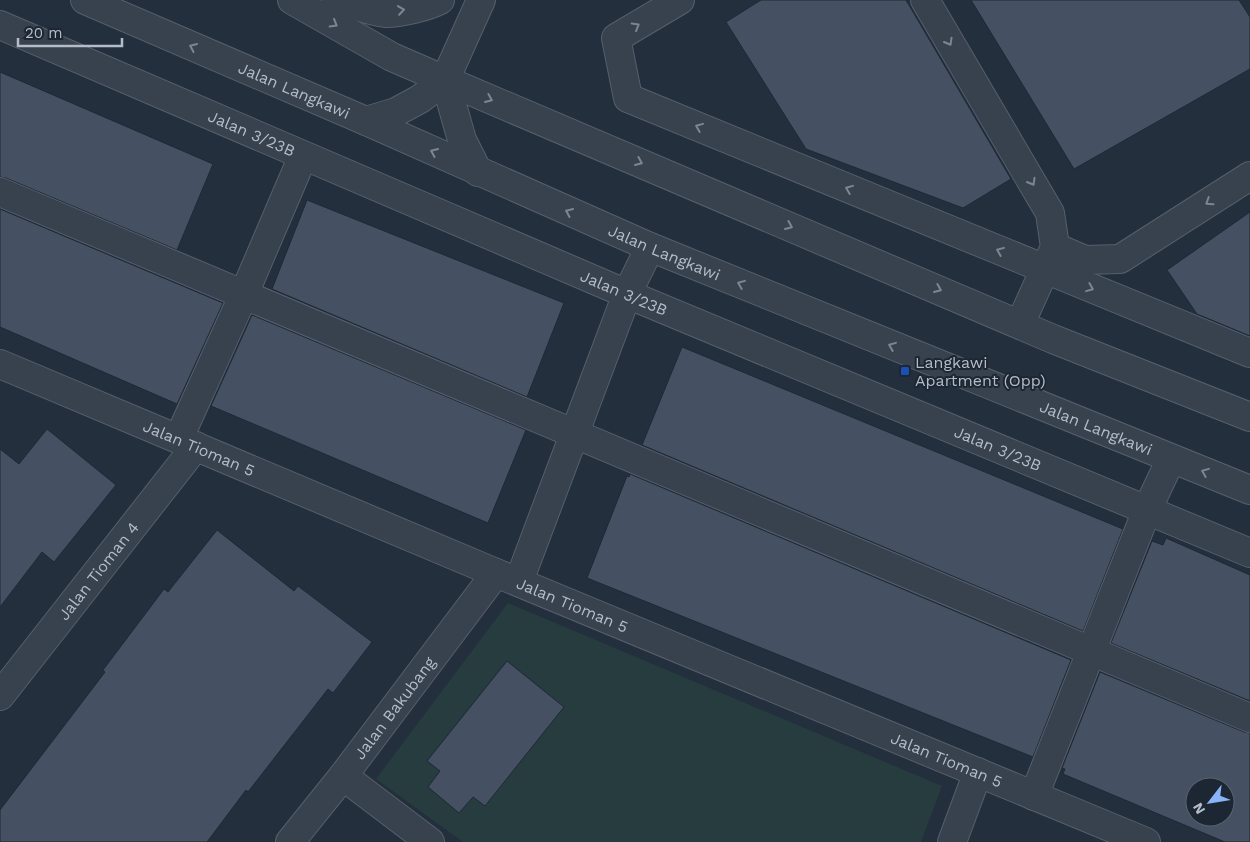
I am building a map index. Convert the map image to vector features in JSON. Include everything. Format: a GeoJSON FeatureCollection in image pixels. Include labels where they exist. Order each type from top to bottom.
{"type":"FeatureCollection","features":[{"type":"Feature","properties":{"kind":"street","name":"Jalan Langkawi"},"geometry":{"type":"LineString","coordinates":[[85,0],[366,121],[650,247],[1250,490]]}},
{"type":"Feature","properties":{"kind":"street"},"geometry":{"type":"LineString","coordinates":[[292,0],[392,57],[1054,339],[1250,417]]}},
{"type":"Feature","properties":{"kind":"street"},"geometry":{"type":"LineString","coordinates":[[336,0],[386,12],[433,4],[440,0]]}},
{"type":"Feature","properties":{"kind":"street"},"geometry":{"type":"LineString","coordinates":[[366,121],[396,112],[420,99],[445,80],[481,0]]}},
{"type":"Feature","properties":{"kind":"street"},"geometry":{"type":"LineString","coordinates":[[680,0],[616,38],[628,98],[1050,258],[1250,353]]}},
{"type":"Feature","properties":{"kind":"street"},"geometry":{"type":"LineString","coordinates":[[925,0],[1050,213],[1050,258],[1020,324]]}},
{"type":"Feature","properties":{"kind":"street","name":"Jalan 3/23B"},"geometry":{"type":"LineString","coordinates":[[0,25],[627,294],[1250,553]]}},
{"type":"Feature","properties":{"kind":"street"},"geometry":{"type":"LineString","coordinates":[[445,80],[462,140],[478,172]]}},
{"type":"Feature","properties":{"kind":"street","name":"Jalan Tioman 4"},"geometry":{"type":"LineString","coordinates":[[0,696],[187,442],[244,294],[302,156]]}},
{"type":"Feature","properties":{"kind":"street"},"geometry":{"type":"LineString","coordinates":[[1050,258],[1120,259],[1250,176]]}},
{"type":"Feature","properties":{"kind":"street"},"geometry":{"type":"LineString","coordinates":[[0,192],[1250,718]]}},
{"type":"Feature","properties":{"kind":"street","name":"Jalan Bakubang"},"geometry":{"type":"LineString","coordinates":[[290,842],[507,577],[574,434],[627,294],[650,247]]}},
{"type":"Feature","properties":{"kind":"street","name":"Jalan Tioman 5"},"geometry":{"type":"LineString","coordinates":[[0,364],[1142,841]]}},
{"type":"Feature","properties":{"kind":"street"},"geometry":{"type":"LineString","coordinates":[[1034,796],[1147,510],[1171,459]]}},
{"type":"Feature","properties":{"kind":"street"},"geometry":{"type":"LineString","coordinates":[[952,842],[978,772]]}},
{"type":"Feature","properties":{"kind":"street"},"geometry":{"type":"LineString","coordinates":[[343,776],[430,842]]}},
{"type":"Feature","properties":{"kind":"green space"},"geometry":{"type":"Polygon","coordinates":[[[508,603],[942,786],[921,842],[463,842],[376,779],[508,603]]]}},
{"type":"Feature","properties":{"kind":"building"},"geometry":{"type":"Polygon","coordinates":[[[761,0],[906,0],[1011,179],[963,208],[806,149],[726,22],[761,0]]]}},
{"type":"Feature","properties":{"kind":"building"},"geometry":{"type":"Polygon","coordinates":[[[971,0],[1239,0],[1250,17],[1250,69],[1074,169],[971,0]]]}},
{"type":"Feature","properties":{"kind":"building"},"geometry":{"type":"Polygon","coordinates":[[[0,72],[213,164],[177,250],[0,177],[0,72]]]}},
{"type":"Feature","properties":{"kind":"building"},"geometry":{"type":"Polygon","coordinates":[[[307,200],[564,303],[527,397],[272,289],[307,200]]]}},
{"type":"Feature","properties":{"kind":"building"},"geometry":{"type":"Polygon","coordinates":[[[0,209],[223,303],[177,404],[0,327],[0,209]]]}},
{"type":"Feature","properties":{"kind":"building"},"geometry":{"type":"Polygon","coordinates":[[[1250,212],[1250,336],[1197,314],[1167,270],[1250,212]]]}},
{"type":"Feature","properties":{"kind":"building"},"geometry":{"type":"Polygon","coordinates":[[[252,315],[526,430],[488,523],[211,406],[252,315]]]}},
{"type":"Feature","properties":{"kind":"building"},"geometry":{"type":"Polygon","coordinates":[[[682,347],[1123,529],[1083,631],[642,445],[682,347]]]}},
{"type":"Feature","properties":{"kind":"building"},"geometry":{"type":"Polygon","coordinates":[[[47,429],[116,485],[54,562],[42,552],[0,607],[0,449],[19,464],[47,429]]]}},
{"type":"Feature","properties":{"kind":"building"},"geometry":{"type":"Polygon","coordinates":[[[630,474],[1071,660],[1033,757],[587,578],[627,476],[629,477],[630,474]]]}},
{"type":"Feature","properties":{"kind":"building"},"geometry":{"type":"Polygon","coordinates":[[[217,530],[294,591],[298,586],[372,642],[333,693],[328,689],[248,792],[246,790],[207,842],[0,842],[0,810],[105,672],[103,670],[164,589],[168,592],[217,530]]]}},
{"type":"Feature","properties":{"kind":"building"},"geometry":{"type":"Polygon","coordinates":[[[1166,538],[1250,575],[1250,701],[1111,643],[1152,541],[1163,545],[1166,538]]]}},
{"type":"Feature","properties":{"kind":"building"},"geometry":{"type":"Polygon","coordinates":[[[507,661],[564,707],[485,806],[473,797],[459,813],[428,787],[440,771],[427,761],[507,661]]]}},
{"type":"Feature","properties":{"kind":"building"},"geometry":{"type":"Polygon","coordinates":[[[1100,672],[1250,733],[1250,842],[1225,842],[1189,827],[1235,827],[1235,777],[1185,777],[1185,825],[1063,774],[1065,769],[1062,768],[1100,672]]]}},
{"type":"Feature","properties":{"kind":"place","name":"Langkawi Apartment (Opp)"},"geometry":{"type":"Point","coordinates":[905,371]}}]}
